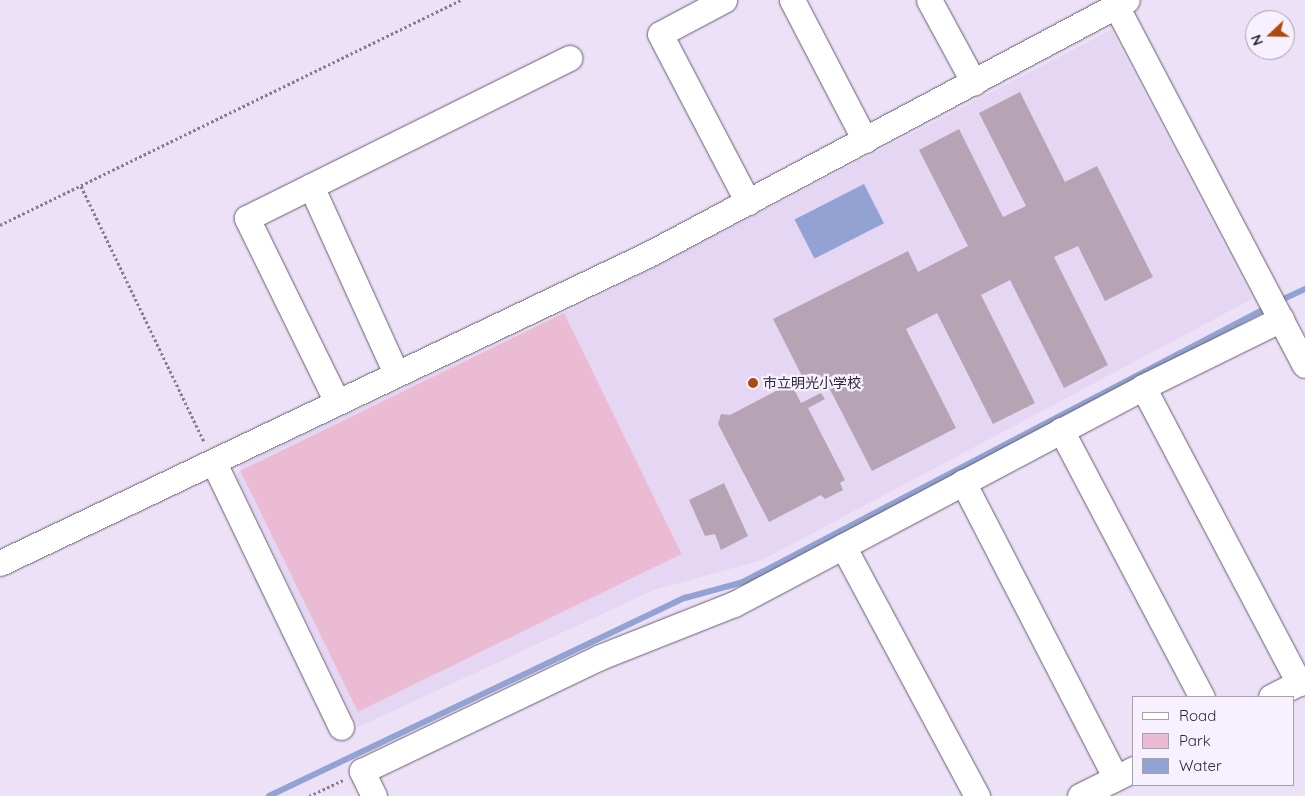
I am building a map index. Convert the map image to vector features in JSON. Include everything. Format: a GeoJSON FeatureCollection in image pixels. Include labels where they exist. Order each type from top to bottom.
{"type":"FeatureCollection","features":[{"type":"Feature","properties":{"kind":"street"},"geometry":{"type":"LineString","coordinates":[[724,0],[660,34],[748,202]]}},
{"type":"Feature","properties":{"kind":"street"},"geometry":{"type":"LineString","coordinates":[[792,0],[865,140]]}},
{"type":"Feature","properties":{"kind":"street"},"geometry":{"type":"LineString","coordinates":[[929,0],[974,83]]}},
{"type":"Feature","properties":{"kind":"street"},"geometry":{"type":"LineString","coordinates":[[0,563],[214,463],[396,373],[649,254],[974,83],[1119,2],[1305,365]]}},
{"type":"Feature","properties":{"kind":"street"},"geometry":{"type":"LineString","coordinates":[[337,402],[246,218],[570,58]]}},
{"type":"Feature","properties":{"kind":"street"},"geometry":{"type":"LineString","coordinates":[[311,186],[396,373]]}},
{"type":"Feature","properties":{"kind":"street"},"geometry":{"type":"LineString","coordinates":[[374,796],[362,771],[600,657],[734,604],[1142,387],[1276,309]]}},
{"type":"Feature","properties":{"kind":"street"},"geometry":{"type":"LineString","coordinates":[[1142,387],[1302,681],[1273,696]]}},
{"type":"Feature","properties":{"kind":"street"},"geometry":{"type":"LineString","coordinates":[[1061,430],[1201,696]]}},
{"type":"Feature","properties":{"kind":"street"},"geometry":{"type":"LineString","coordinates":[[214,463],[341,727]]}},
{"type":"Feature","properties":{"kind":"street"},"geometry":{"type":"LineString","coordinates":[[963,482],[1125,773],[1080,796]]}},
{"type":"Feature","properties":{"kind":"street"},"geometry":{"type":"LineString","coordinates":[[844,546],[977,796]]}},
{"type":"Feature","properties":{"kind":"path"},"geometry":{"type":"LineString","coordinates":[[0,225],[461,0]]}},
{"type":"Feature","properties":{"kind":"path"},"geometry":{"type":"LineString","coordinates":[[81,186],[214,463]]}},
{"type":"Feature","properties":{"kind":"path"},"geometry":{"type":"LineString","coordinates":[[309,796],[362,771]]}},
{"type":"Feature","properties":{"kind":"shaded area","name":"市立明光小学校"},"geometry":{"type":"Polygon","coordinates":[[[1111,30],[1252,299],[762,560],[654,590],[358,727],[237,477],[241,465],[589,301],[1111,30]]]}},
{"type":"Feature","properties":{"kind":"green space"},"geometry":{"type":"Polygon","coordinates":[[[564,313],[681,554],[358,712],[240,471],[564,313]]]}},
{"type":"Feature","properties":{"kind":"water"},"geometry":{"type":"Polygon","coordinates":[[[864,184],[884,223],[814,259],[795,219],[864,184]]]}},
{"type":"Feature","properties":{"kind":"building"},"geometry":{"type":"Polygon","coordinates":[[[1020,92],[1065,182],[1097,166],[1153,277],[1105,301],[1078,246],[1054,257],[1108,365],[1064,388],[1010,280],[981,295],[1035,403],[993,424],[937,313],[906,329],[956,428],[872,471],[823,376],[806,384],[773,319],[908,251],[918,272],[968,246],[919,150],[959,129],[1003,217],[1026,206],[979,113],[1020,92]]]}},
{"type":"Feature","properties":{"kind":"building"},"geometry":{"type":"Polygon","coordinates":[[[791,383],[801,403],[821,393],[825,399],[808,408],[845,480],[840,483],[843,490],[825,499],[821,495],[769,522],[718,424],[721,414],[730,415],[791,383]]]}},
{"type":"Feature","properties":{"kind":"building"},"geometry":{"type":"Polygon","coordinates":[[[724,483],[748,536],[721,550],[715,534],[705,536],[689,500],[724,483]]]}},
{"type":"Feature","properties":{"kind":"waterway"},"geometry":{"type":"LineString","coordinates":[[1277,302],[1305,289]]}},
{"type":"Feature","properties":{"kind":"waterway"},"geometry":{"type":"LineString","coordinates":[[269,796],[685,598],[743,582],[1268,307]]}},
{"type":"Feature","properties":{"kind":"place","name":"市立明光小学校"},"geometry":{"type":"Point","coordinates":[753,383]}}]}
